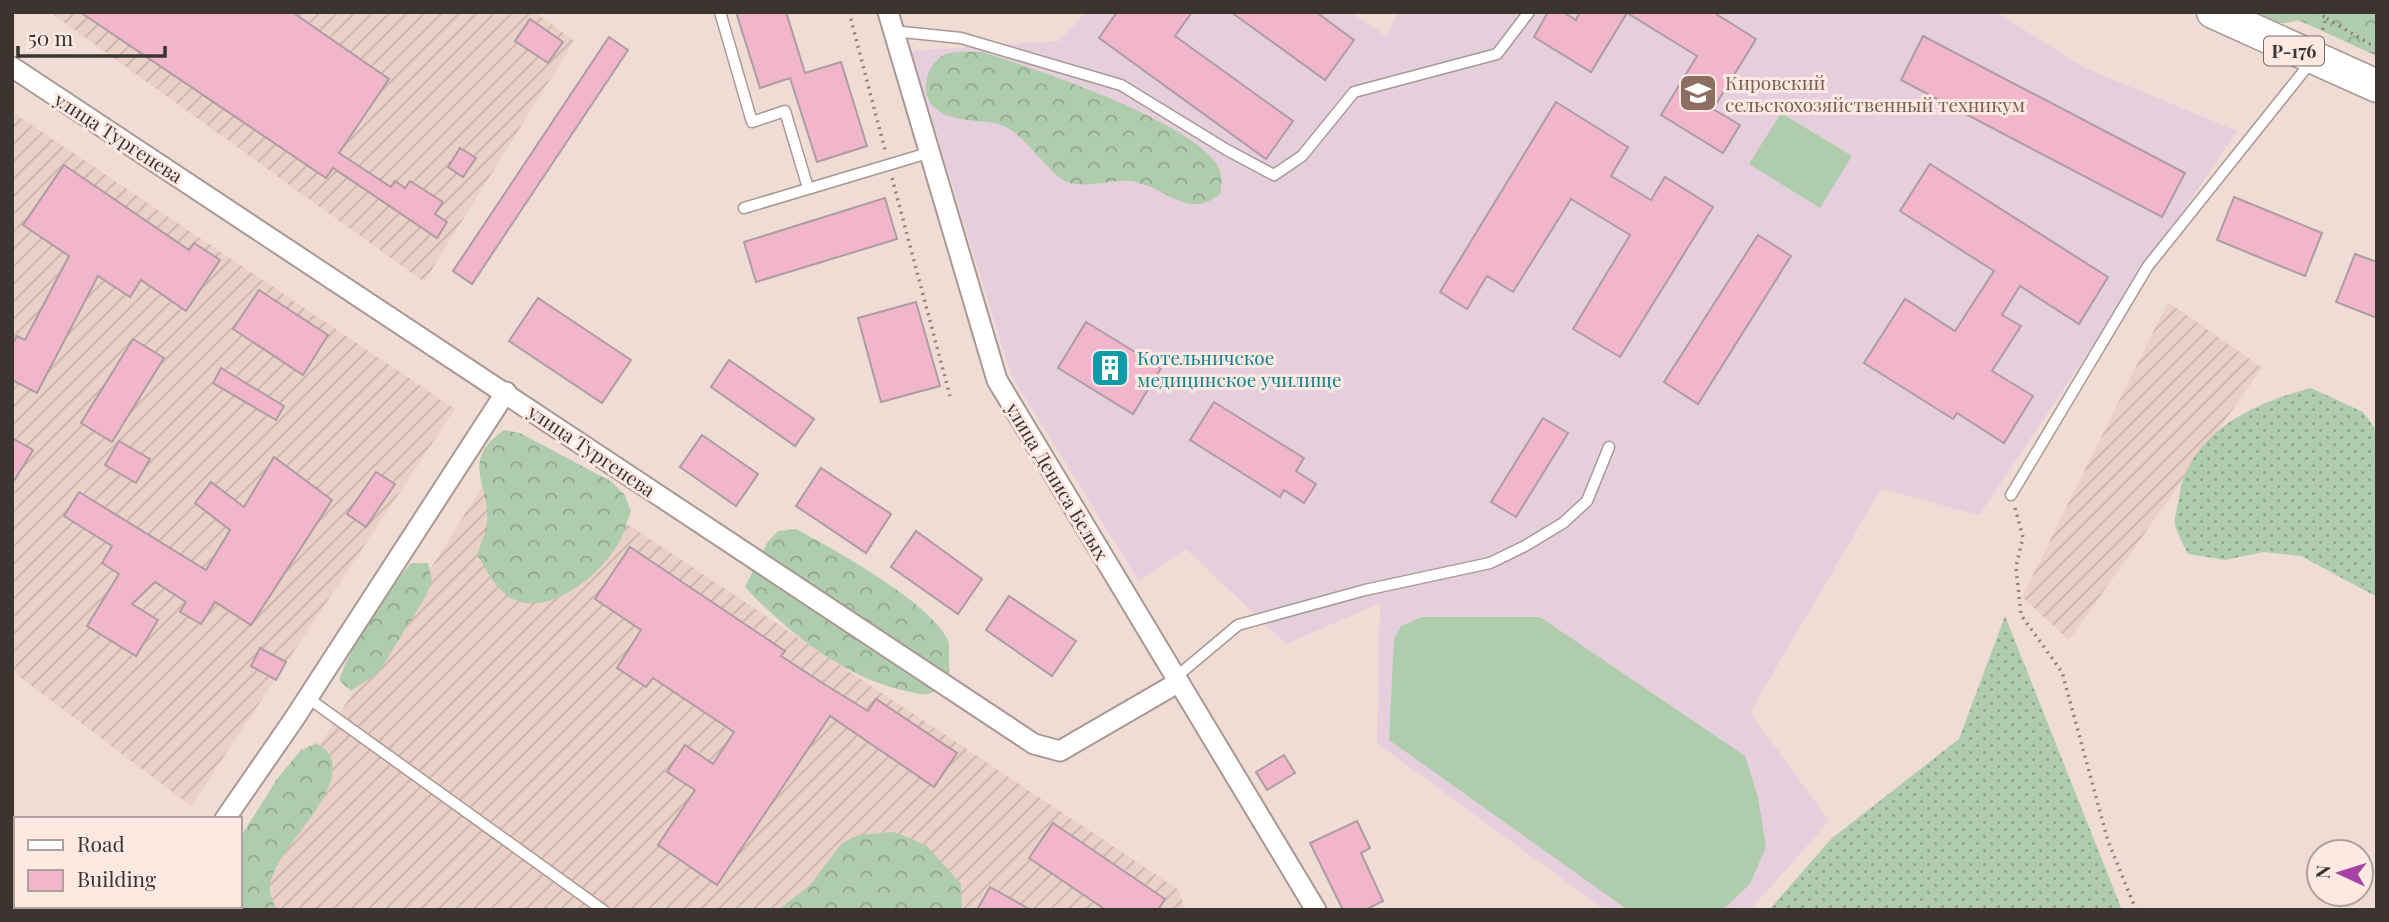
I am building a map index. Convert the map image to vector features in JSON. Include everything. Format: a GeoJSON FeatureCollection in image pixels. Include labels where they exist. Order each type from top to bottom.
{"type":"FeatureCollection","features":[{"type":"Feature","properties":{"kind":"highway","name":"Р-176"},"geometry":{"type":"LineString","coordinates":[[2213,12],[2313,60],[2377,86]]}},
{"type":"Feature","properties":{"kind":"street","name":"улица Дениса Белых"},"geometry":{"type":"LineString","coordinates":[[891,21],[997,380],[1316,910]]}},
{"type":"Feature","properties":{"kind":"street","name":"улица Тургенева"},"geometry":{"type":"LineString","coordinates":[[12,66],[1034,744],[1060,751],[1178,679]]}},
{"type":"Feature","properties":{"kind":"street"},"geometry":{"type":"LineString","coordinates":[[226,817],[308,698],[506,392]]}},
{"type":"Feature","properties":{"kind":"lane"},"geometry":{"type":"LineString","coordinates":[[720,12],[752,122],[785,111],[808,188]]}},
{"type":"Feature","properties":{"kind":"lane"},"geometry":{"type":"LineString","coordinates":[[891,21],[961,38],[1121,85],[1227,150],[1274,175],[1302,156],[1354,92],[1497,54],[1529,12]]}},
{"type":"Feature","properties":{"kind":"lane"},"geometry":{"type":"LineString","coordinates":[[2011,495],[2148,266],[2313,60]]}},
{"type":"Feature","properties":{"kind":"lane"},"geometry":{"type":"LineString","coordinates":[[744,208],[928,153]]}},
{"type":"Feature","properties":{"kind":"lane"},"geometry":{"type":"LineString","coordinates":[[1178,679],[1238,625],[1365,590],[1490,563],[1525,546],[1563,523],[1587,501],[1609,447]]}},
{"type":"Feature","properties":{"kind":"lane"},"geometry":{"type":"LineString","coordinates":[[308,698],[603,910]]}},
{"type":"Feature","properties":{"kind":"path"},"geometry":{"type":"LineString","coordinates":[[849,12],[950,396]]}},
{"type":"Feature","properties":{"kind":"path"},"geometry":{"type":"LineString","coordinates":[[2327,12],[2326,18],[2370,44],[2377,44]]}},
{"type":"Feature","properties":{"kind":"path"},"geometry":{"type":"LineString","coordinates":[[2011,495],[2023,537],[2016,567],[2021,615],[2062,672],[2108,841],[2136,910]]}},
{"type":"Feature","properties":{"kind":"shaded area"},"geometry":{"type":"Polygon","coordinates":[[[50,12],[535,12],[574,41],[424,282],[50,12]]]}},
{"type":"Feature","properties":{"kind":"shaded area"},"geometry":{"type":"Polygon","coordinates":[[[1086,12],[1350,12],[1386,36],[1399,12],[1996,12],[2085,68],[2237,131],[1979,515],[1881,489],[1750,712],[1829,821],[1750,910],[1605,910],[1377,743],[1380,603],[1286,644],[1186,549],[1139,581],[1011,375],[911,51],[1060,41],[1086,12]]]}},
{"type":"Feature","properties":{"kind":"shaded area"},"geometry":{"type":"Polygon","coordinates":[[[12,112],[455,409],[191,806],[12,671],[12,112]]]}},
{"type":"Feature","properties":{"kind":"shaded area"},"geometry":{"type":"Polygon","coordinates":[[[2168,302],[2262,368],[2069,640],[2022,597],[2168,302]]]}},
{"type":"Feature","properties":{"kind":"shaded area"},"geometry":{"type":"Polygon","coordinates":[[[508,445],[1179,890],[1185,910],[217,910],[242,908],[242,870],[508,445]]]}},
{"type":"Feature","properties":{"kind":"green space"},"geometry":{"type":"Polygon","coordinates":[[[2251,12],[2377,12],[2377,56],[2298,20],[2274,22],[2251,12]]]}},
{"type":"Feature","properties":{"kind":"green space"},"geometry":{"type":"Polygon","coordinates":[[[982,52],[1108,97],[1175,130],[1200,147],[1216,163],[1221,178],[1220,194],[1208,202],[1196,204],[1186,203],[1153,188],[1128,181],[1084,185],[1068,182],[1052,172],[1010,129],[993,123],[950,116],[935,108],[927,94],[926,85],[936,61],[950,53],[982,52]]]}},
{"type":"Feature","properties":{"kind":"green space"},"geometry":{"type":"Polygon","coordinates":[[[1781,113],[1852,156],[1820,208],[1749,164],[1781,113]]]}},
{"type":"Feature","properties":{"kind":"green space"},"geometry":{"type":"Polygon","coordinates":[[[2311,388],[2363,412],[2377,431],[2377,597],[2301,556],[2264,552],[2225,560],[2188,554],[2176,528],[2176,515],[2185,475],[2210,438],[2247,412],[2289,394],[2311,388]]]}},
{"type":"Feature","properties":{"kind":"green space"},"geometry":{"type":"Polygon","coordinates":[[[504,430],[520,433],[612,482],[624,494],[631,511],[620,541],[600,568],[570,592],[554,599],[537,603],[520,602],[505,594],[493,581],[477,555],[487,523],[480,463],[490,442],[504,430]]]}},
{"type":"Feature","properties":{"kind":"green space"},"geometry":{"type":"Polygon","coordinates":[[[796,529],[878,577],[936,623],[949,644],[949,670],[939,689],[926,694],[910,692],[887,686],[841,666],[799,637],[745,587],[767,543],[778,531],[796,529]]]}},
{"type":"Feature","properties":{"kind":"green space"},"geometry":{"type":"Polygon","coordinates":[[[411,563],[428,563],[432,580],[426,596],[379,672],[351,691],[339,680],[345,664],[370,619],[411,563]]]}},
{"type":"Feature","properties":{"kind":"green space"},"geometry":{"type":"Polygon","coordinates":[[[2005,616],[2122,910],[1769,910],[1831,839],[1959,739],[2005,616]]]}},
{"type":"Feature","properties":{"kind":"green space"},"geometry":{"type":"Polygon","coordinates":[[[1422,617],[1540,617],[1745,756],[1758,797],[1766,847],[1750,884],[1723,910],[1628,910],[1389,740],[1394,639],[1401,626],[1422,617]]]}},
{"type":"Feature","properties":{"kind":"green space"},"geometry":{"type":"Polygon","coordinates":[[[317,743],[329,754],[333,769],[329,786],[320,803],[273,874],[270,892],[277,910],[195,910],[242,908],[242,835],[277,779],[301,750],[317,743]]]}},
{"type":"Feature","properties":{"kind":"green space"},"geometry":{"type":"Polygon","coordinates":[[[895,832],[927,846],[961,884],[962,910],[778,910],[810,885],[842,843],[858,835],[895,832]]]}},
{"type":"Feature","properties":{"kind":"building"},"geometry":{"type":"Polygon","coordinates":[[[80,12],[292,12],[389,79],[339,153],[391,187],[395,181],[405,188],[410,181],[443,202],[435,214],[447,222],[437,238],[333,168],[326,178],[80,12]]]}},
{"type":"Feature","properties":{"kind":"building"},"geometry":{"type":"Polygon","coordinates":[[[736,12],[786,12],[805,73],[841,62],[867,146],[817,162],[790,78],[760,88],[736,12]]]}},
{"type":"Feature","properties":{"kind":"building"},"geometry":{"type":"Polygon","coordinates":[[[1117,12],[1192,12],[1175,36],[1293,121],[1266,159],[1099,38],[1117,12]]]}},
{"type":"Feature","properties":{"kind":"building"},"geometry":{"type":"Polygon","coordinates":[[[1231,12],[1316,12],[1354,40],[1325,80],[1231,12]]]}},
{"type":"Feature","properties":{"kind":"building","name":"Кировский сельскохозяйственный техникум"},"geometry":{"type":"Polygon","coordinates":[[[1548,12],[1563,12],[1576,20],[1580,12],[1713,12],[1756,39],[1713,109],[1740,125],[1723,153],[1661,115],[1697,56],[1627,13],[1591,72],[1534,37],[1548,12]]]}},
{"type":"Feature","properties":{"kind":"building"},"geometry":{"type":"Polygon","coordinates":[[[530,19],[563,42],[548,63],[515,41],[530,19]]]}},
{"type":"Feature","properties":{"kind":"building"},"geometry":{"type":"Polygon","coordinates":[[[1923,36],[2185,173],[2162,217],[1901,80],[1923,36]]]}},
{"type":"Feature","properties":{"kind":"building"},"geometry":{"type":"Polygon","coordinates":[[[609,37],[628,50],[472,284],[453,271],[609,37]]]}},
{"type":"Feature","properties":{"kind":"building"},"geometry":{"type":"Polygon","coordinates":[[[1556,102],[1628,147],[1611,176],[1651,200],[1665,177],[1713,207],[1620,357],[1573,329],[1630,235],[1571,199],[1513,292],[1487,276],[1467,309],[1440,292],[1556,102]]]}},
{"type":"Feature","properties":{"kind":"building"},"geometry":{"type":"Polygon","coordinates":[[[460,148],[476,158],[463,177],[448,167],[460,148]]]}},
{"type":"Feature","properties":{"kind":"building"},"geometry":{"type":"Polygon","coordinates":[[[1930,164],[2108,277],[2079,324],[2020,286],[2002,315],[2021,326],[1992,371],[2033,396],[2004,443],[1957,413],[1953,419],[1864,363],[1905,299],[1955,331],[1994,271],[1900,211],[1930,164]]]}},
{"type":"Feature","properties":{"kind":"building"},"geometry":{"type":"Polygon","coordinates":[[[64,165],[189,250],[194,243],[220,260],[186,311],[141,280],[130,297],[98,276],[37,393],[12,380],[12,344],[17,336],[25,340],[69,256],[23,225],[64,165]]]}},
{"type":"Feature","properties":{"kind":"building"},"geometry":{"type":"Polygon","coordinates":[[[2234,197],[2322,233],[2305,276],[2217,240],[2234,197]]]}},
{"type":"Feature","properties":{"kind":"building"},"geometry":{"type":"Polygon","coordinates":[[[885,198],[897,239],[756,282],[744,242],[885,198]]]}},
{"type":"Feature","properties":{"kind":"building"},"geometry":{"type":"Polygon","coordinates":[[[1758,235],[1791,256],[1698,404],[1664,382],[1758,235]]]}},
{"type":"Feature","properties":{"kind":"building"},"geometry":{"type":"Polygon","coordinates":[[[2355,254],[2377,262],[2377,318],[2336,302],[2355,254]]]}},
{"type":"Feature","properties":{"kind":"building"},"geometry":{"type":"Polygon","coordinates":[[[259,290],[328,335],[303,375],[233,329],[259,290]]]}},
{"type":"Feature","properties":{"kind":"building"},"geometry":{"type":"Polygon","coordinates":[[[538,298],[631,360],[602,403],[509,341],[538,298]]]}},
{"type":"Feature","properties":{"kind":"building"},"geometry":{"type":"Polygon","coordinates":[[[916,302],[940,386],[881,402],[858,318],[916,302]]]}},
{"type":"Feature","properties":{"kind":"building","name":"Котельничское медицинское училище"},"geometry":{"type":"Polygon","coordinates":[[[1086,322],[1161,368],[1133,414],[1058,368],[1086,322]]]}},
{"type":"Feature","properties":{"kind":"building"},"geometry":{"type":"Polygon","coordinates":[[[133,339],[164,358],[112,442],[81,423],[133,339]]]}},
{"type":"Feature","properties":{"kind":"building"},"geometry":{"type":"Polygon","coordinates":[[[729,360],[814,419],[795,446],[711,387],[729,360]]]}},
{"type":"Feature","properties":{"kind":"building"},"geometry":{"type":"Polygon","coordinates":[[[221,368],[284,406],[276,420],[213,383],[221,368]]]}},
{"type":"Feature","properties":{"kind":"building"},"geometry":{"type":"Polygon","coordinates":[[[1214,402],[1304,458],[1296,471],[1316,484],[1304,503],[1284,490],[1280,497],[1190,440],[1214,402]]]}},
{"type":"Feature","properties":{"kind":"building"},"geometry":{"type":"Polygon","coordinates":[[[1543,418],[1568,433],[1516,517],[1491,502],[1543,418]]]}},
{"type":"Feature","properties":{"kind":"building"},"geometry":{"type":"Polygon","coordinates":[[[702,435],[758,474],[736,506],[680,467],[702,435]]]}},
{"type":"Feature","properties":{"kind":"building"},"geometry":{"type":"Polygon","coordinates":[[[12,438],[33,450],[12,484],[12,438]]]}},
{"type":"Feature","properties":{"kind":"building"},"geometry":{"type":"Polygon","coordinates":[[[119,441],[150,459],[136,483],[105,465],[119,441]]]}},
{"type":"Feature","properties":{"kind":"building"},"geometry":{"type":"Polygon","coordinates":[[[274,457],[332,500],[251,625],[215,602],[201,624],[180,612],[186,602],[155,582],[132,604],[158,620],[136,656],[87,626],[119,574],[102,563],[112,546],[64,516],[79,492],[206,570],[230,530],[195,503],[211,482],[244,507],[274,457]]]}},
{"type":"Feature","properties":{"kind":"building"},"geometry":{"type":"Polygon","coordinates":[[[821,468],[891,514],[866,553],[796,506],[821,468]]]}},
{"type":"Feature","properties":{"kind":"building"},"geometry":{"type":"Polygon","coordinates":[[[376,472],[395,484],[366,527],[347,514],[376,472]]]}},
{"type":"Feature","properties":{"kind":"building"},"geometry":{"type":"Polygon","coordinates":[[[916,531],[982,579],[958,614],[891,567],[916,531]]]}},
{"type":"Feature","properties":{"kind":"building"},"geometry":{"type":"Polygon","coordinates":[[[630,547],[785,651],[781,656],[824,684],[868,711],[876,699],[957,753],[934,787],[830,716],[717,885],[658,845],[695,790],[667,772],[685,745],[713,764],[734,732],[653,678],[646,687],[617,668],[641,630],[595,599],[630,547]]]}},
{"type":"Feature","properties":{"kind":"building"},"geometry":{"type":"Polygon","coordinates":[[[1009,596],[1076,641],[1052,676],[986,630],[1009,596]]]}},
{"type":"Feature","properties":{"kind":"building"},"geometry":{"type":"Polygon","coordinates":[[[260,648],[286,662],[276,680],[251,666],[260,648]]]}},
{"type":"Feature","properties":{"kind":"building"},"geometry":{"type":"Polygon","coordinates":[[[1284,755],[1295,773],[1267,790],[1256,772],[1284,755]]]}},
{"type":"Feature","properties":{"kind":"building"},"geometry":{"type":"Polygon","coordinates":[[[1357,821],[1370,848],[1361,853],[1383,901],[1365,910],[1343,910],[1310,843],[1357,821]]]}},
{"type":"Feature","properties":{"kind":"building"},"geometry":{"type":"Polygon","coordinates":[[[1053,823],[1165,899],[1158,910],[1106,910],[1029,858],[1053,823]]]}},
{"type":"Feature","properties":{"kind":"building"},"geometry":{"type":"Polygon","coordinates":[[[990,887],[1031,910],[977,910],[990,887]]]}},
{"type":"Feature","properties":{"kind":"place","name":"Кировский сельскохозяйственный техникум"},"geometry":{"type":"Point","coordinates":[1698,93]}},
{"type":"Feature","properties":{"kind":"place","name":"Котельничское медицинское училище"},"geometry":{"type":"Point","coordinates":[1110,368]}}]}
